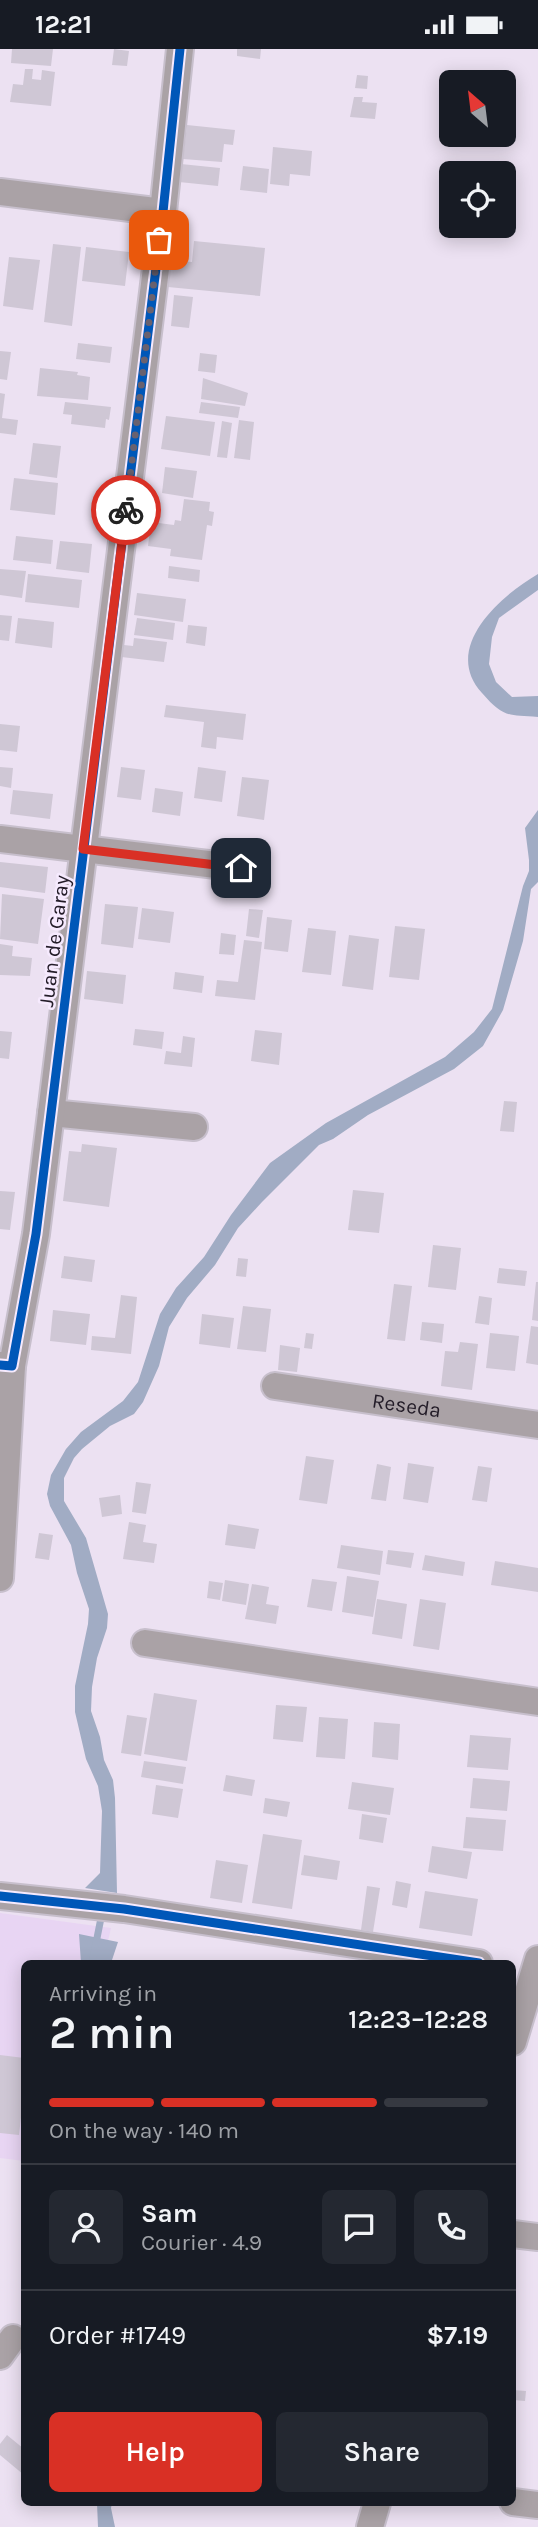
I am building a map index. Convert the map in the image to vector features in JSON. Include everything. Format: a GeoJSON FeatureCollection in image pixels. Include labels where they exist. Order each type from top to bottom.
{"type":"FeatureCollection","features":[{"type":"Feature","properties":{"kind":"street","name":"Juan de Garay"},"geometry":{"type":"LineString","coordinates":[[0,1578],[6,1365],[36,1234],[163,212],[180,49]]}},
{"type":"Feature","properties":{"kind":"street"},"geometry":{"type":"LineString","coordinates":[[0,192],[163,212]]}},
{"type":"Feature","properties":{"kind":"street"},"geometry":{"type":"LineString","coordinates":[[0,839],[241,868]]}},
{"type":"Feature","properties":{"kind":"street"},"geometry":{"type":"LineString","coordinates":[[51,1113],[194,1127]]}},
{"type":"Feature","properties":{"kind":"street","name":"Reseda"},"geometry":{"type":"LineString","coordinates":[[275,1386],[538,1425]]}},
{"type":"Feature","properties":{"kind":"street"},"geometry":{"type":"LineString","coordinates":[[145,1643],[538,1702]]}},
{"type":"Feature","properties":{"kind":"street"},"geometry":{"type":"LineString","coordinates":[[0,1896],[124,1909],[459,1960]]}},
{"type":"Feature","properties":{"kind":"street"},"geometry":{"type":"LineString","coordinates":[[516,2030],[531,1968]]}},
{"type":"Feature","properties":{"kind":"street"},"geometry":{"type":"LineString","coordinates":[[516,2234],[538,2237]]}},
{"type":"Feature","properties":{"kind":"street"},"geometry":{"type":"LineString","coordinates":[[516,2502],[538,2505]]}},
{"type":"Feature","properties":{"kind":"street"},"geometry":{"type":"LineString","coordinates":[[370,2527],[376,2506]]}},
{"type":"Feature","properties":{"kind":"shaded area"},"geometry":{"type":"Polygon","coordinates":[[[0,1913],[111,1928],[104,1960],[21,1960],[21,2161],[0,2158],[0,1913]]]}},
{"type":"Feature","properties":{"kind":"water"},"geometry":{"type":"Polygon","coordinates":[[[538,574],[538,590],[499,618],[492,637],[489,664],[496,682],[512,697],[538,696],[538,717],[512,715],[495,707],[482,693],[471,676],[468,659],[472,641],[480,625],[493,609],[538,574]]]}},
{"type":"Feature","properties":{"kind":"water"},"geometry":{"type":"Polygon","coordinates":[[[538,810],[538,882],[531,889],[523,941],[503,1010],[483,1046],[454,1069],[368,1115],[333,1139],[319,1145],[262,1202],[238,1228],[215,1265],[187,1298],[169,1327],[159,1366],[143,1402],[134,1414],[110,1426],[82,1449],[64,1478],[64,1501],[86,1538],[108,1614],[107,1628],[97,1658],[91,1711],[104,1760],[113,1780],[117,1893],[85,1888],[100,1873],[102,1811],[98,1786],[86,1759],[75,1712],[75,1686],[89,1609],[71,1545],[50,1506],[47,1494],[51,1475],[66,1449],[81,1432],[123,1401],[138,1382],[160,1314],[176,1288],[204,1257],[270,1163],[326,1123],[445,1057],[474,1032],[492,1009],[529,871],[525,828],[538,810]]]}},
{"type":"Feature","properties":{"kind":"water"},"geometry":{"type":"Polygon","coordinates":[[[79,1934],[118,1942],[112,1960],[81,1960],[79,1934]]]}},
{"type":"Feature","properties":{"kind":"water"},"geometry":{"type":"Polygon","coordinates":[[[97,2506],[111,2506],[115,2527],[98,2527],[97,2506]]]}},
{"type":"Feature","properties":{"kind":"building"},"geometry":{"type":"Polygon","coordinates":[[[12,49],[53,49],[51,66],[11,63],[12,49]]]}},
{"type":"Feature","properties":{"kind":"building"},"geometry":{"type":"Polygon","coordinates":[[[114,49],[129,51],[127,66],[112,65],[114,49]]]}},
{"type":"Feature","properties":{"kind":"building"},"geometry":{"type":"Polygon","coordinates":[[[237,49],[261,49],[260,59],[237,56],[237,49]]]}},
{"type":"Feature","properties":{"kind":"building"},"geometry":{"type":"Polygon","coordinates":[[[25,69],[33,69],[32,79],[41,80],[42,70],[55,72],[51,106],[10,102],[13,84],[23,85],[25,69]]]}},
{"type":"Feature","properties":{"kind":"building"},"geometry":{"type":"Polygon","coordinates":[[[357,75],[368,76],[367,89],[355,88],[357,75]]]}},
{"type":"Feature","properties":{"kind":"building"},"geometry":{"type":"Polygon","coordinates":[[[354,97],[363,97],[362,102],[377,103],[375,119],[350,117],[354,97]]]}},
{"type":"Feature","properties":{"kind":"building"},"geometry":{"type":"Polygon","coordinates":[[[187,125],[235,130],[233,145],[224,144],[222,162],[183,159],[187,125]]]}},
{"type":"Feature","properties":{"kind":"building"},"geometry":{"type":"Polygon","coordinates":[[[273,147],[312,151],[310,176],[290,174],[289,186],[270,184],[273,147]]]}},
{"type":"Feature","properties":{"kind":"building"},"geometry":{"type":"Polygon","coordinates":[[[181,164],[220,168],[218,186],[179,182],[181,164]]]}},
{"type":"Feature","properties":{"kind":"building"},"geometry":{"type":"Polygon","coordinates":[[[243,166],[269,169],[267,193],[240,190],[243,166]]]}},
{"type":"Feature","properties":{"kind":"building"},"geometry":{"type":"Polygon","coordinates":[[[194,241],[265,248],[260,296],[168,287],[169,271],[162,270],[163,259],[192,262],[194,241]]]}},
{"type":"Feature","properties":{"kind":"building"},"geometry":{"type":"Polygon","coordinates":[[[53,244],[81,247],[72,326],[44,322],[53,244]]]}},
{"type":"Feature","properties":{"kind":"building"},"geometry":{"type":"Polygon","coordinates":[[[86,247],[129,252],[125,286],[82,281],[86,247]]]}},
{"type":"Feature","properties":{"kind":"building"},"geometry":{"type":"Polygon","coordinates":[[[9,257],[40,260],[33,310],[3,306],[9,257]]]}},
{"type":"Feature","properties":{"kind":"building"},"geometry":{"type":"Polygon","coordinates":[[[174,295],[193,297],[189,328],[171,326],[174,295]]]}},
{"type":"Feature","properties":{"kind":"building"},"geometry":{"type":"Polygon","coordinates":[[[78,343],[112,347],[110,363],[76,359],[78,343]]]}},
{"type":"Feature","properties":{"kind":"building"},"geometry":{"type":"Polygon","coordinates":[[[0,351],[11,352],[7,380],[0,379],[0,351]]]}},
{"type":"Feature","properties":{"kind":"building"},"geometry":{"type":"Polygon","coordinates":[[[200,353],[217,355],[215,373],[198,371],[200,353]]]}},
{"type":"Feature","properties":{"kind":"building"},"geometry":{"type":"Polygon","coordinates":[[[40,368],[78,372],[77,375],[90,377],[88,400],[37,396],[40,368]]]}},
{"type":"Feature","properties":{"kind":"building"},"geometry":{"type":"Polygon","coordinates":[[[203,378],[248,393],[245,406],[201,399],[203,378]]]}},
{"type":"Feature","properties":{"kind":"building"},"geometry":{"type":"Polygon","coordinates":[[[0,393],[5,394],[2,418],[18,420],[16,435],[0,433],[0,393]]]}},
{"type":"Feature","properties":{"kind":"building"},"geometry":{"type":"Polygon","coordinates":[[[65,402],[111,407],[105,428],[71,424],[72,415],[63,414],[65,402]]]}},
{"type":"Feature","properties":{"kind":"building"},"geometry":{"type":"Polygon","coordinates":[[[201,402],[240,407],[238,418],[199,413],[201,402]]]}},
{"type":"Feature","properties":{"kind":"building"},"geometry":{"type":"Polygon","coordinates":[[[166,416],[215,422],[210,456],[161,449],[166,416]]]}},
{"type":"Feature","properties":{"kind":"building"},"geometry":{"type":"Polygon","coordinates":[[[239,420],[254,422],[250,460],[234,458],[239,420]]]}},
{"type":"Feature","properties":{"kind":"building"},"geometry":{"type":"Polygon","coordinates":[[[222,421],[232,423],[227,458],[217,457],[222,421]]]}},
{"type":"Feature","properties":{"kind":"building"},"geometry":{"type":"Polygon","coordinates":[[[33,443],[61,446],[57,478],[29,474],[33,443]]]}},
{"type":"Feature","properties":{"kind":"building"},"geometry":{"type":"Polygon","coordinates":[[[165,467],[197,471],[193,498],[162,493],[165,467]]]}},
{"type":"Feature","properties":{"kind":"building"},"geometry":{"type":"Polygon","coordinates":[[[14,478],[58,483],[55,515],[10,510],[14,478]]]}},
{"type":"Feature","properties":{"kind":"building"},"geometry":{"type":"Polygon","coordinates":[[[184,499],[210,502],[209,511],[214,512],[212,526],[207,525],[202,560],[170,556],[171,549],[148,546],[151,522],[174,525],[175,520],[181,521],[184,499]]]}},
{"type":"Feature","properties":{"kind":"building"},"geometry":{"type":"Polygon","coordinates":[[[16,536],[53,540],[51,564],[13,560],[16,536]]]}},
{"type":"Feature","properties":{"kind":"building"},"geometry":{"type":"Polygon","coordinates":[[[60,541],[92,544],[89,573],[56,569],[60,541]]]}},
{"type":"Feature","properties":{"kind":"building"},"geometry":{"type":"Polygon","coordinates":[[[169,566],[200,570],[199,582],[168,578],[169,566]]]}},
{"type":"Feature","properties":{"kind":"building"},"geometry":{"type":"Polygon","coordinates":[[[0,569],[26,571],[22,598],[0,595],[0,569]]]}},
{"type":"Feature","properties":{"kind":"building"},"geometry":{"type":"Polygon","coordinates":[[[28,574],[82,580],[79,608],[25,602],[28,574]]]}},
{"type":"Feature","properties":{"kind":"building"},"geometry":{"type":"Polygon","coordinates":[[[137,593],[186,599],[183,622],[134,615],[137,593]]]}},
{"type":"Feature","properties":{"kind":"building"},"geometry":{"type":"Polygon","coordinates":[[[0,615],[12,616],[9,641],[0,640],[0,615]]]}},
{"type":"Feature","properties":{"kind":"building"},"geometry":{"type":"Polygon","coordinates":[[[18,618],[54,622],[52,648],[15,643],[18,618]]]}},
{"type":"Feature","properties":{"kind":"building"},"geometry":{"type":"Polygon","coordinates":[[[137,618],[175,623],[173,640],[134,635],[137,618]]]}},
{"type":"Feature","properties":{"kind":"building"},"geometry":{"type":"Polygon","coordinates":[[[188,625],[207,627],[205,646],[186,643],[188,625]]]}},
{"type":"Feature","properties":{"kind":"building"},"geometry":{"type":"Polygon","coordinates":[[[134,638],[167,642],[164,662],[113,656],[115,644],[133,646],[134,638]]]}},
{"type":"Feature","properties":{"kind":"building"},"geometry":{"type":"Polygon","coordinates":[[[166,705],[246,714],[243,740],[217,737],[216,749],[201,747],[204,722],[164,717],[166,705]]]}},
{"type":"Feature","properties":{"kind":"building"},"geometry":{"type":"Polygon","coordinates":[[[0,724],[20,726],[17,752],[0,750],[0,724]]]}},
{"type":"Feature","properties":{"kind":"building"},"geometry":{"type":"Polygon","coordinates":[[[0,767],[13,768],[11,788],[0,786],[0,767]]]}},
{"type":"Feature","properties":{"kind":"building"},"geometry":{"type":"Polygon","coordinates":[[[121,767],[145,770],[141,800],[117,797],[121,767]]]}},
{"type":"Feature","properties":{"kind":"building"},"geometry":{"type":"Polygon","coordinates":[[[198,767],[226,771],[222,802],[194,798],[198,767]]]}},
{"type":"Feature","properties":{"kind":"building"},"geometry":{"type":"Polygon","coordinates":[[[242,777],[269,780],[264,820],[237,816],[242,777]]]}},
{"type":"Feature","properties":{"kind":"building"},"geometry":{"type":"Polygon","coordinates":[[[155,788],[183,792],[180,816],[152,812],[155,788]]]}},
{"type":"Feature","properties":{"kind":"building"},"geometry":{"type":"Polygon","coordinates":[[[13,790],[53,794],[50,819],[10,814],[13,790]]]}},
{"type":"Feature","properties":{"kind":"building"},"geometry":{"type":"Polygon","coordinates":[[[0,862],[48,867],[45,893],[0,887],[0,862]]]}},
{"type":"Feature","properties":{"kind":"building"},"geometry":{"type":"Polygon","coordinates":[[[2,894],[44,899],[38,944],[0,939],[2,894]]]}},
{"type":"Feature","properties":{"kind":"building"},"geometry":{"type":"Polygon","coordinates":[[[105,904],[138,907],[133,948],[101,944],[105,904]]]}},
{"type":"Feature","properties":{"kind":"building"},"geometry":{"type":"Polygon","coordinates":[[[142,908],[174,912],[170,943],[138,939],[142,908]]]}},
{"type":"Feature","properties":{"kind":"building"},"geometry":{"type":"Polygon","coordinates":[[[249,909],[263,910],[259,938],[246,936],[249,909]]]}},
{"type":"Feature","properties":{"kind":"building"},"geometry":{"type":"Polygon","coordinates":[[[267,917],[292,920],[288,952],[264,949],[267,917]]]}},
{"type":"Feature","properties":{"kind":"building"},"geometry":{"type":"Polygon","coordinates":[[[395,926],[425,929],[419,980],[389,977],[395,926]]]}},
{"type":"Feature","properties":{"kind":"building"},"geometry":{"type":"Polygon","coordinates":[[[308,928],[336,931],[331,975],[302,972],[308,928]]]}},
{"type":"Feature","properties":{"kind":"building"},"geometry":{"type":"Polygon","coordinates":[[[221,933],[236,935],[234,955],[219,954],[221,933]]]}},
{"type":"Feature","properties":{"kind":"building"},"geometry":{"type":"Polygon","coordinates":[[[349,935],[379,939],[373,990],[342,986],[349,935]]]}},
{"type":"Feature","properties":{"kind":"building"},"geometry":{"type":"Polygon","coordinates":[[[244,940],[262,942],[255,1000],[215,996],[217,980],[238,982],[244,940]]]}},
{"type":"Feature","properties":{"kind":"building"},"geometry":{"type":"Polygon","coordinates":[[[0,944],[13,946],[12,956],[32,958],[30,976],[0,975],[0,944]]]}},
{"type":"Feature","properties":{"kind":"building"},"geometry":{"type":"Polygon","coordinates":[[[87,971],[126,975],[123,1004],[84,999],[87,971]]]}},
{"type":"Feature","properties":{"kind":"building"},"geometry":{"type":"Polygon","coordinates":[[[175,972],[204,976],[202,993],[173,989],[175,972]]]}},
{"type":"Feature","properties":{"kind":"building"},"geometry":{"type":"Polygon","coordinates":[[[135,1029],[164,1032],[162,1049],[133,1045],[135,1029]]]}},
{"type":"Feature","properties":{"kind":"building"},"geometry":{"type":"Polygon","coordinates":[[[255,1030],[282,1033],[279,1065],[251,1061],[255,1030]]]}},
{"type":"Feature","properties":{"kind":"building"},"geometry":{"type":"Polygon","coordinates":[[[0,1031],[12,1032],[9,1059],[0,1058],[0,1031]]]}},
{"type":"Feature","properties":{"kind":"building"},"geometry":{"type":"Polygon","coordinates":[[[183,1036],[195,1038],[192,1067],[164,1064],[166,1051],[181,1053],[183,1036]]]}},
{"type":"Feature","properties":{"kind":"building"},"geometry":{"type":"Polygon","coordinates":[[[504,1101],[517,1102],[514,1132],[500,1131],[504,1101]]]}},
{"type":"Feature","properties":{"kind":"building"},"geometry":{"type":"Polygon","coordinates":[[[82,1144],[117,1148],[109,1207],[63,1201],[69,1151],[81,1152],[82,1144]]]}},
{"type":"Feature","properties":{"kind":"building"},"geometry":{"type":"Polygon","coordinates":[[[353,1190],[384,1193],[379,1233],[348,1230],[353,1190]]]}},
{"type":"Feature","properties":{"kind":"building"},"geometry":{"type":"Polygon","coordinates":[[[0,1191],[15,1192],[10,1230],[0,1229],[0,1191]]]}},
{"type":"Feature","properties":{"kind":"building"},"geometry":{"type":"Polygon","coordinates":[[[433,1245],[461,1248],[456,1290],[428,1287],[433,1245]]]}},
{"type":"Feature","properties":{"kind":"building"},"geometry":{"type":"Polygon","coordinates":[[[64,1256],[95,1260],[92,1282],[61,1278],[64,1256]]]}},
{"type":"Feature","properties":{"kind":"building"},"geometry":{"type":"Polygon","coordinates":[[[238,1258],[248,1259],[246,1277],[236,1276],[238,1258]]]}},
{"type":"Feature","properties":{"kind":"building"},"geometry":{"type":"Polygon","coordinates":[[[499,1268],[527,1271],[525,1286],[497,1283],[499,1268]]]}},
{"type":"Feature","properties":{"kind":"building"},"geometry":{"type":"Polygon","coordinates":[[[538,1282],[538,1321],[532,1320],[538,1282]]]}},
{"type":"Feature","properties":{"kind":"building"},"geometry":{"type":"Polygon","coordinates":[[[394,1284],[412,1286],[405,1341],[387,1339],[394,1284]]]}},
{"type":"Feature","properties":{"kind":"building"},"geometry":{"type":"Polygon","coordinates":[[[121,1295],[137,1297],[131,1354],[91,1350],[92,1336],[115,1338],[121,1295]]]}},
{"type":"Feature","properties":{"kind":"building"},"geometry":{"type":"Polygon","coordinates":[[[479,1296],[492,1298],[489,1325],[475,1323],[479,1296]]]}},
{"type":"Feature","properties":{"kind":"building"},"geometry":{"type":"Polygon","coordinates":[[[243,1306],[271,1309],[266,1352],[237,1349],[243,1306]]]}},
{"type":"Feature","properties":{"kind":"building"},"geometry":{"type":"Polygon","coordinates":[[[53,1310],[90,1314],[86,1345],[50,1341],[53,1310]]]}},
{"type":"Feature","properties":{"kind":"building"},"geometry":{"type":"Polygon","coordinates":[[[202,1314],[234,1318],[230,1348],[199,1344],[202,1314]]]}},
{"type":"Feature","properties":{"kind":"building"},"geometry":{"type":"Polygon","coordinates":[[[422,1322],[444,1324],[442,1343],[420,1340],[422,1322]]]}},
{"type":"Feature","properties":{"kind":"building"},"geometry":{"type":"Polygon","coordinates":[[[531,1326],[538,1327],[538,1365],[526,1363],[531,1326]]]}},
{"type":"Feature","properties":{"kind":"building"},"geometry":{"type":"Polygon","coordinates":[[[306,1333],[314,1334],[312,1349],[304,1348],[306,1333]]]}},
{"type":"Feature","properties":{"kind":"building"},"geometry":{"type":"Polygon","coordinates":[[[490,1333],[519,1336],[515,1371],[486,1368],[490,1333]]]}},
{"type":"Feature","properties":{"kind":"building"},"geometry":{"type":"Polygon","coordinates":[[[460,1342],[478,1344],[472,1390],[441,1386],[445,1351],[458,1352],[460,1342]]]}},
{"type":"Feature","properties":{"kind":"building"},"geometry":{"type":"Polygon","coordinates":[[[280,1345],[300,1348],[297,1372],[278,1370],[280,1345]]]}},
{"type":"Feature","properties":{"kind":"building"},"geometry":{"type":"Polygon","coordinates":[[[306,1456],[334,1460],[327,1504],[299,1500],[306,1456]]]}},
{"type":"Feature","properties":{"kind":"building"},"geometry":{"type":"Polygon","coordinates":[[[408,1463],[434,1467],[428,1503],[403,1499],[408,1463]]]}},
{"type":"Feature","properties":{"kind":"building"},"geometry":{"type":"Polygon","coordinates":[[[377,1464],[391,1467],[386,1501],[371,1499],[377,1464]]]}},
{"type":"Feature","properties":{"kind":"building"},"geometry":{"type":"Polygon","coordinates":[[[478,1466],[492,1468],[487,1502],[472,1500],[478,1466]]]}},
{"type":"Feature","properties":{"kind":"building"},"geometry":{"type":"Polygon","coordinates":[[[136,1482],[151,1484],[146,1514],[132,1512],[136,1482]]]}},
{"type":"Feature","properties":{"kind":"building"},"geometry":{"type":"Polygon","coordinates":[[[120,1495],[122,1514],[102,1517],[99,1498],[120,1495]]]}},
{"type":"Feature","properties":{"kind":"building"},"geometry":{"type":"Polygon","coordinates":[[[129,1522],[146,1525],[143,1542],[157,1544],[154,1563],[123,1559],[129,1522]]]}},
{"type":"Feature","properties":{"kind":"building"},"geometry":{"type":"Polygon","coordinates":[[[228,1524],[259,1529],[255,1549],[225,1545],[228,1524]]]}},
{"type":"Feature","properties":{"kind":"building"},"geometry":{"type":"Polygon","coordinates":[[[39,1533],[53,1535],[49,1560],[35,1558],[39,1533]]]}},
{"type":"Feature","properties":{"kind":"building"},"geometry":{"type":"Polygon","coordinates":[[[341,1545],[383,1551],[380,1575],[337,1568],[341,1545]]]}},
{"type":"Feature","properties":{"kind":"building"},"geometry":{"type":"Polygon","coordinates":[[[388,1550],[414,1553],[411,1568],[386,1564],[388,1550]]]}},
{"type":"Feature","properties":{"kind":"building"},"geometry":{"type":"Polygon","coordinates":[[[425,1555],[465,1562],[463,1576],[422,1570],[425,1555]]]}},
{"type":"Feature","properties":{"kind":"building"},"geometry":{"type":"Polygon","coordinates":[[[495,1561],[538,1568],[538,1592],[491,1585],[495,1561]]]}},
{"type":"Feature","properties":{"kind":"building"},"geometry":{"type":"Polygon","coordinates":[[[347,1576],[379,1581],[373,1617],[342,1612],[347,1576]]]}},
{"type":"Feature","properties":{"kind":"building"},"geometry":{"type":"Polygon","coordinates":[[[312,1579],[337,1582],[332,1611],[307,1607],[312,1579]]]}},
{"type":"Feature","properties":{"kind":"building"},"geometry":{"type":"Polygon","coordinates":[[[225,1580],[249,1584],[246,1605],[222,1601],[225,1580]]]}},
{"type":"Feature","properties":{"kind":"building"},"geometry":{"type":"Polygon","coordinates":[[[209,1581],[223,1583],[220,1600],[207,1598],[209,1581]]]}},
{"type":"Feature","properties":{"kind":"building"},"geometry":{"type":"Polygon","coordinates":[[[252,1584],[269,1587],[266,1604],[279,1606],[276,1624],[245,1619],[252,1584]]]}},
{"type":"Feature","properties":{"kind":"building"},"geometry":{"type":"Polygon","coordinates":[[[377,1599],[407,1604],[402,1639],[372,1634],[377,1599]]]}},
{"type":"Feature","properties":{"kind":"building"},"geometry":{"type":"Polygon","coordinates":[[[420,1599],[446,1603],[439,1650],[413,1646],[420,1599]]]}},
{"type":"Feature","properties":{"kind":"building"},"geometry":{"type":"Polygon","coordinates":[[[154,1693],[197,1700],[187,1761],[144,1754],[154,1693]]]}},
{"type":"Feature","properties":{"kind":"building"},"geometry":{"type":"Polygon","coordinates":[[[276,1705],[307,1707],[303,1742],[273,1739],[276,1705]]]}},
{"type":"Feature","properties":{"kind":"building"},"geometry":{"type":"Polygon","coordinates":[[[127,1715],[147,1718],[141,1756],[121,1753],[127,1715]]]}},
{"type":"Feature","properties":{"kind":"building"},"geometry":{"type":"Polygon","coordinates":[[[319,1717],[348,1719],[345,1759],[316,1757],[319,1717]]]}},
{"type":"Feature","properties":{"kind":"building"},"geometry":{"type":"Polygon","coordinates":[[[374,1722],[400,1724],[398,1760],[372,1757],[374,1722]]]}},
{"type":"Feature","properties":{"kind":"building"},"geometry":{"type":"Polygon","coordinates":[[[470,1735],[511,1738],[508,1770],[467,1767],[470,1735]]]}},
{"type":"Feature","properties":{"kind":"building"},"geometry":{"type":"Polygon","coordinates":[[[144,1761],[186,1767],[183,1784],[141,1777],[144,1761]]]}},
{"type":"Feature","properties":{"kind":"building"},"geometry":{"type":"Polygon","coordinates":[[[226,1775],[255,1780],[252,1796],[223,1791],[226,1775]]]}},
{"type":"Feature","properties":{"kind":"building"},"geometry":{"type":"Polygon","coordinates":[[[473,1778],[510,1781],[507,1811],[470,1808],[473,1778]]]}},
{"type":"Feature","properties":{"kind":"building"},"geometry":{"type":"Polygon","coordinates":[[[352,1782],[394,1788],[390,1815],[348,1809],[352,1782]]]}},
{"type":"Feature","properties":{"kind":"building"},"geometry":{"type":"Polygon","coordinates":[[[156,1785],[183,1789],[178,1818],[152,1814],[156,1785]]]}},
{"type":"Feature","properties":{"kind":"building"},"geometry":{"type":"Polygon","coordinates":[[[265,1798],[290,1802],[287,1817],[263,1813],[265,1798]]]}},
{"type":"Feature","properties":{"kind":"building"},"geometry":{"type":"Polygon","coordinates":[[[362,1814],[387,1818],[383,1843],[359,1839],[362,1814]]]}},
{"type":"Feature","properties":{"kind":"building"},"geometry":{"type":"Polygon","coordinates":[[[466,1817],[506,1820],[503,1851],[463,1848],[466,1817]]]}},
{"type":"Feature","properties":{"kind":"building"},"geometry":{"type":"Polygon","coordinates":[[[263,1834],[302,1840],[292,1909],[252,1903],[263,1834]]]}},
{"type":"Feature","properties":{"kind":"building"},"geometry":{"type":"Polygon","coordinates":[[[432,1846],[472,1852],[467,1879],[428,1872],[432,1846]]]}},
{"type":"Feature","properties":{"kind":"building"},"geometry":{"type":"Polygon","coordinates":[[[304,1855],[340,1861],[337,1880],[301,1875],[304,1855]]]}},
{"type":"Feature","properties":{"kind":"building"},"geometry":{"type":"Polygon","coordinates":[[[216,1860],[248,1865],[242,1903],[210,1898],[216,1860]]]}},
{"type":"Feature","properties":{"kind":"building"},"geometry":{"type":"Polygon","coordinates":[[[396,1881],[411,1884],[407,1908],[392,1905],[396,1881]]]}},
{"type":"Feature","properties":{"kind":"building"},"geometry":{"type":"Polygon","coordinates":[[[367,1886],[380,1888],[373,1932],[361,1930],[367,1886]]]}},
{"type":"Feature","properties":{"kind":"building"},"geometry":{"type":"Polygon","coordinates":[[[425,1891],[478,1899],[472,1936],[419,1928],[425,1891]]]}},
{"type":"Feature","properties":{"kind":"building"},"geometry":{"type":"Polygon","coordinates":[[[0,2055],[21,2058],[19,2135],[0,2133],[0,2055]]]}},
{"type":"Feature","properties":{"kind":"building"},"geometry":{"type":"Polygon","coordinates":[[[516,2390],[526,2391],[525,2401],[516,2400],[516,2390]]]}},
{"type":"Feature","properties":{"kind":"building"},"geometry":{"type":"Polygon","coordinates":[[[7,2435],[21,2447],[21,2472],[0,2455],[0,2444],[7,2435]]]}},
{"type":"Feature","properties":{"kind":"waterway"},"geometry":{"type":"LineString","coordinates":[[93,1960],[102,1913]]}},
{"type":"Feature","properties":{"kind":"cycle path"},"geometry":{"type":"LineString","coordinates":[[0,1365],[12,1366],[36,1234],[163,212],[180,49]]}},
{"type":"Feature","properties":{"kind":"cycle path"},"geometry":{"type":"LineString","coordinates":[[0,1896],[124,1909],[459,1960]]}},
{"type":"Feature","properties":{"kind":"way so far"},"geometry":{"type":"LineString","coordinates":[[126,510],[159,240]]}},
{"type":"Feature","properties":{"kind":"route"},"geometry":{"type":"LineString","coordinates":[[126,510],[83,849],[241,868]]}}]}
